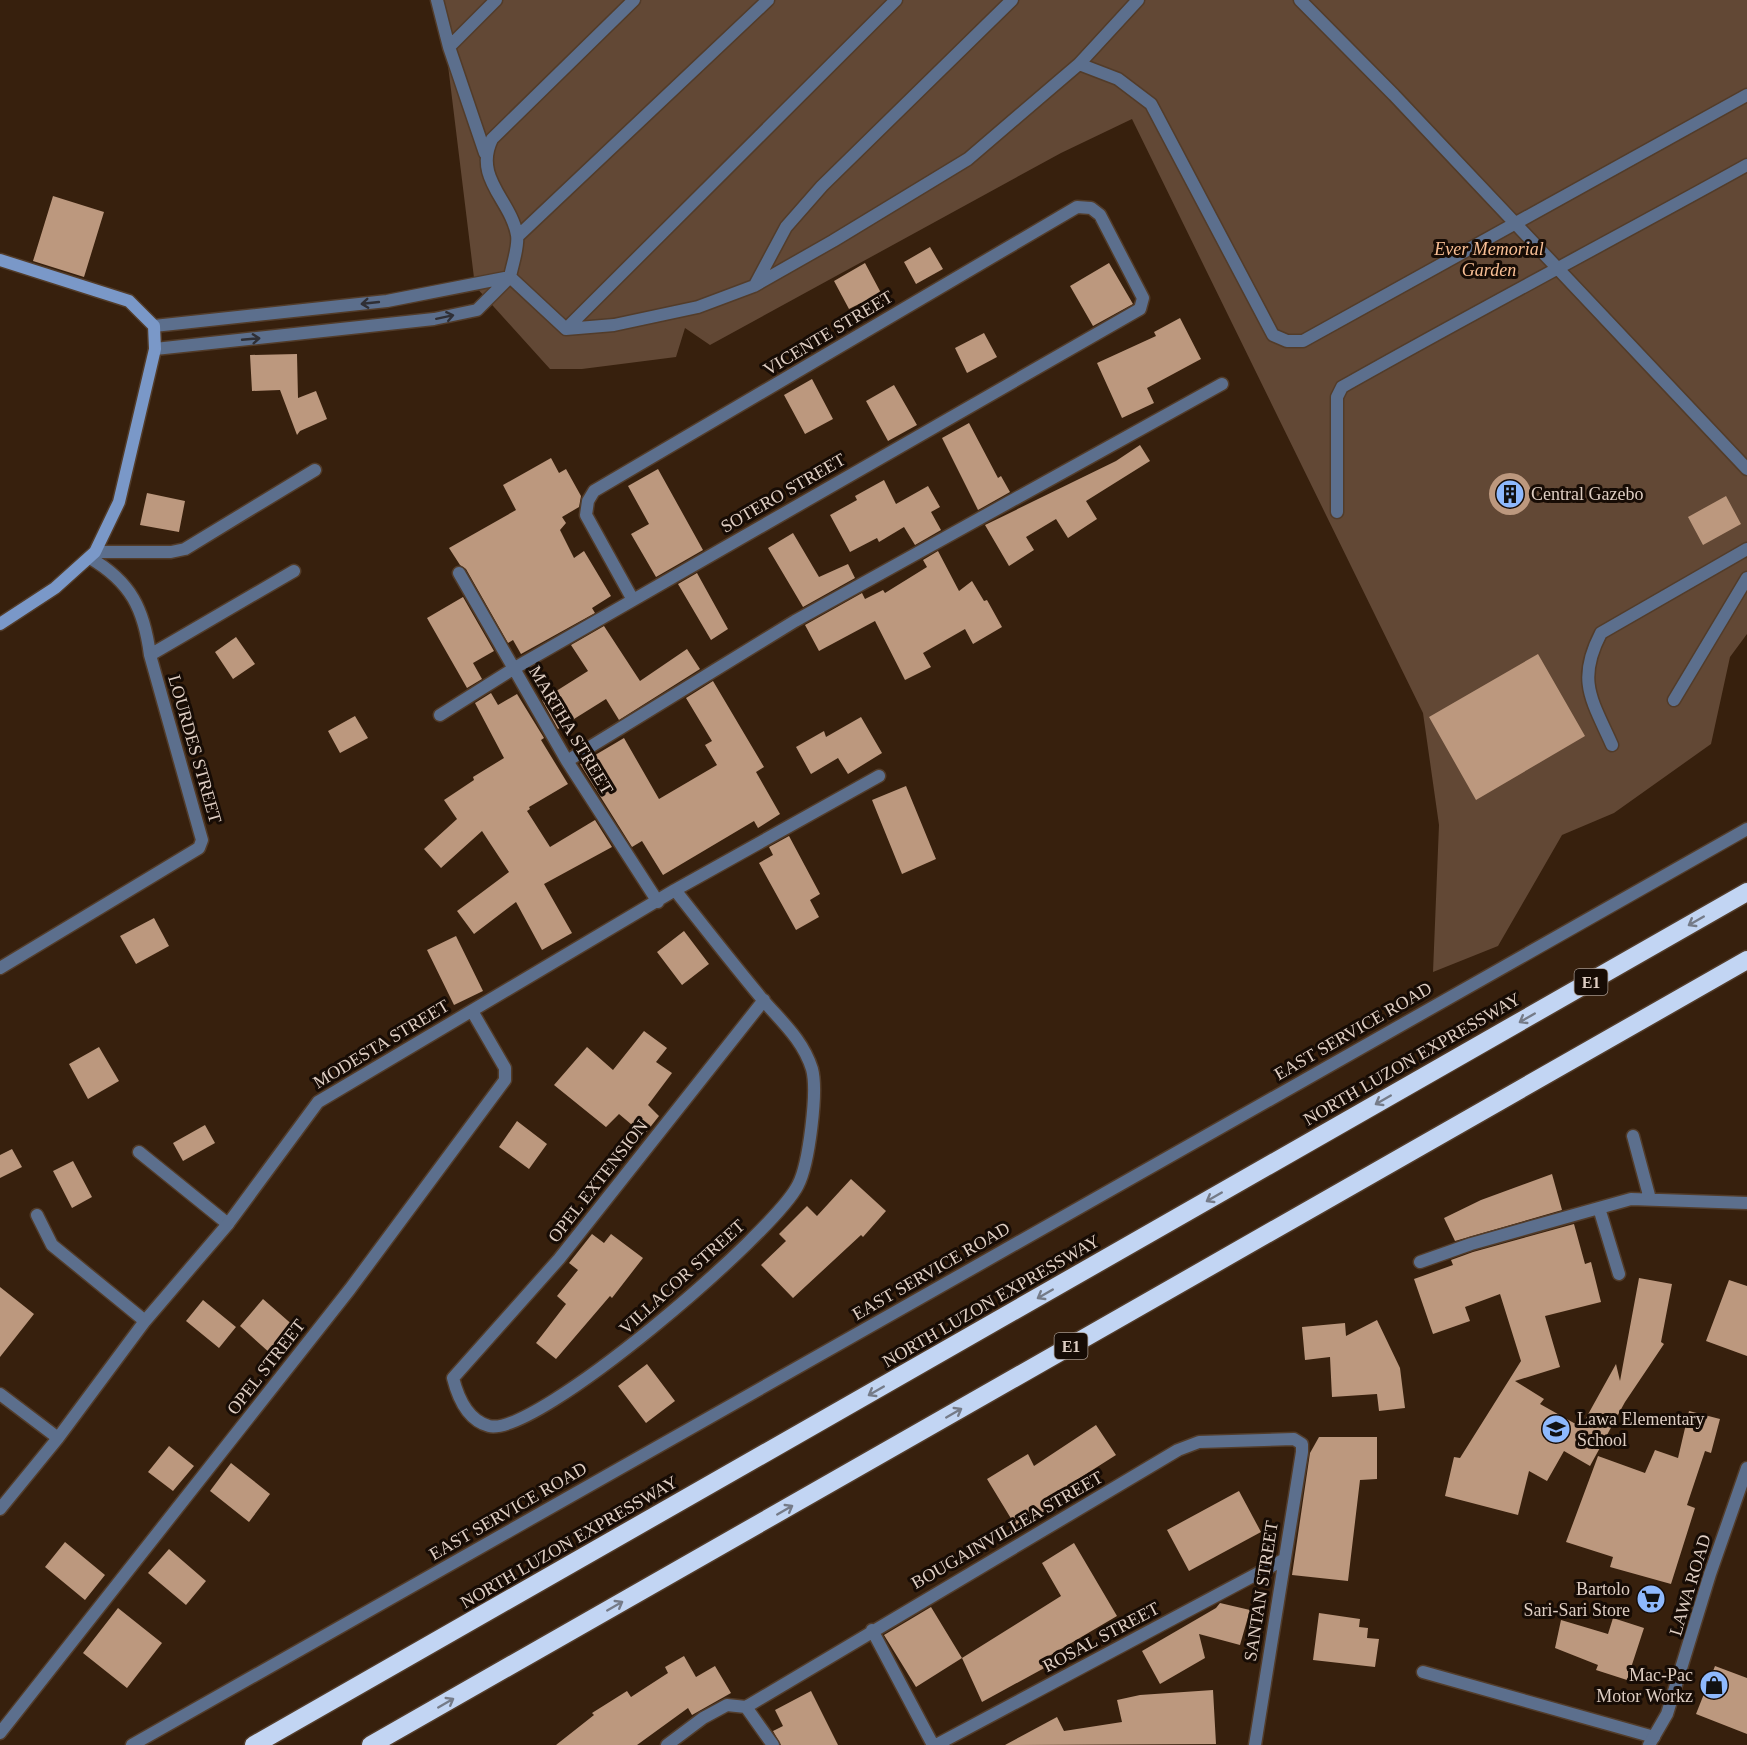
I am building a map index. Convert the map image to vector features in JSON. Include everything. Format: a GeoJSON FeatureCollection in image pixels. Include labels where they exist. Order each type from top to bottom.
{"type":"FeatureCollection","features":[{"type":"Feature","properties":{"kind":"highway","name":"NORTH LUZON EXPRESSWAY"},"geometry":{"type":"LineString","coordinates":[[254,1745],[1747,892]]}},
{"type":"Feature","properties":{"kind":"highway","name":"E1"},"geometry":{"type":"LineString","coordinates":[[371,1745],[1747,960]]}},
{"type":"Feature","properties":{"kind":"main road"},"geometry":{"type":"LineString","coordinates":[[0,260],[129,301],[154,326],[155,349],[119,502],[93,555],[55,588],[0,624]]}},
{"type":"Feature","properties":{"kind":"street"},"geometry":{"type":"LineString","coordinates":[[437,0],[449,47],[485,153],[487,171],[518,236]]}},
{"type":"Feature","properties":{"kind":"street"},"geometry":{"type":"LineString","coordinates":[[449,47],[496,0]]}},
{"type":"Feature","properties":{"kind":"street"},"geometry":{"type":"LineString","coordinates":[[485,153],[492,139],[634,0]]}},
{"type":"Feature","properties":{"kind":"street"},"geometry":{"type":"LineString","coordinates":[[155,349],[434,319],[477,310],[510,277],[518,236],[768,0]]}},
{"type":"Feature","properties":{"kind":"street"},"geometry":{"type":"LineString","coordinates":[[566,329],[896,0]]}},
{"type":"Feature","properties":{"kind":"street"},"geometry":{"type":"LineString","coordinates":[[754,286],[786,227],[822,186],[1012,0]]}},
{"type":"Feature","properties":{"kind":"street"},"geometry":{"type":"LineString","coordinates":[[510,277],[566,329],[614,325],[698,307],[754,286],[968,159],[1079,64],[1138,0]]}},
{"type":"Feature","properties":{"kind":"street"},"geometry":{"type":"LineString","coordinates":[[1300,0],[1394,95],[1747,469]]}},
{"type":"Feature","properties":{"kind":"street"},"geometry":{"type":"LineString","coordinates":[[1079,64],[1118,79],[1152,104],[1273,336],[1287,341],[1304,341],[1747,95]]}},
{"type":"Feature","properties":{"kind":"street"},"geometry":{"type":"LineString","coordinates":[[1337,512],[1337,397],[1342,387],[1513,290],[1559,269],[1747,165]]}},
{"type":"Feature","properties":{"kind":"street","name":"VICENTE STREET"},"geometry":{"type":"LineString","coordinates":[[633,600],[586,514],[588,501],[594,491],[1077,207],[1090,208],[1100,215],[1143,298],[1143,304]]}},
{"type":"Feature","properties":{"kind":"street"},"geometry":{"type":"LineString","coordinates":[[154,326],[387,301],[510,277]]}},
{"type":"Feature","properties":{"kind":"street","name":"SOTERO STREET"},"geometry":{"type":"LineString","coordinates":[[440,715],[513,669],[1140,309],[1143,304]]}},
{"type":"Feature","properties":{"kind":"street"},"geometry":{"type":"LineString","coordinates":[[567,761],[795,621],[1222,384]]}},
{"type":"Feature","properties":{"kind":"street"},"geometry":{"type":"LineString","coordinates":[[93,555],[171,552],[185,549],[315,470]]}},
{"type":"Feature","properties":{"kind":"street"},"geometry":{"type":"LineString","coordinates":[[1612,745],[1588,689],[1589,656],[1601,633],[1747,549]]}},
{"type":"Feature","properties":{"kind":"street","name":"LOURDES STREET"},"geometry":{"type":"LineString","coordinates":[[0,968],[199,848],[200,829],[150,655],[147,628],[138,605],[123,582],[93,555]]}},
{"type":"Feature","properties":{"kind":"street"},"geometry":{"type":"LineString","coordinates":[[150,655],[294,571]]}},
{"type":"Feature","properties":{"kind":"street","name":"MARTHA STREET"},"geometry":{"type":"LineString","coordinates":[[459,573],[567,761],[658,902]]}},
{"type":"Feature","properties":{"kind":"street"},"geometry":{"type":"LineString","coordinates":[[1674,700],[1747,578]]}},
{"type":"Feature","properties":{"kind":"street","name":"MODESTA STREET"},"geometry":{"type":"LineString","coordinates":[[0,1509],[58,1438],[145,1321],[228,1224],[318,1101],[675,890],[879,776]]}},
{"type":"Feature","properties":{"kind":"street","name":"EAST SERVICE ROAD"},"geometry":{"type":"LineString","coordinates":[[132,1745],[1747,829]]}},
{"type":"Feature","properties":{"kind":"street","name":"VILLACOR STREET"},"geometry":{"type":"LineString","coordinates":[[453,1378],[458,1399],[472,1417],[490,1426],[513,1423],[623,1353],[727,1265],[767,1224],[798,1185],[810,1140],[813,1071],[801,1042],[675,890]]}},
{"type":"Feature","properties":{"kind":"street","name":"OPEL EXTENSION"},"geometry":{"type":"LineString","coordinates":[[453,1378],[559,1259],[764,1000]]}},
{"type":"Feature","properties":{"kind":"street","name":"OPEL STREET"},"geometry":{"type":"LineString","coordinates":[[0,1733],[350,1288],[505,1080],[505,1068],[472,1011]]}},
{"type":"Feature","properties":{"kind":"street"},"geometry":{"type":"LineString","coordinates":[[1633,1136],[1650,1199]]}},
{"type":"Feature","properties":{"kind":"street"},"geometry":{"type":"LineString","coordinates":[[139,1152],[228,1224]]}},
{"type":"Feature","properties":{"kind":"street"},"geometry":{"type":"LineString","coordinates":[[1420,1262],[1471,1244],[1632,1199],[1747,1203]]}},
{"type":"Feature","properties":{"kind":"street"},"geometry":{"type":"LineString","coordinates":[[1599,1208],[1619,1274]]}},
{"type":"Feature","properties":{"kind":"street"},"geometry":{"type":"LineString","coordinates":[[37,1215],[52,1245],[145,1321]]}},
{"type":"Feature","properties":{"kind":"street"},"geometry":{"type":"LineString","coordinates":[[0,1394],[58,1438]]}},
{"type":"Feature","properties":{"kind":"street","name":"BOUGAINVILLEA STREET"},"geometry":{"type":"LineString","coordinates":[[746,1707],[1178,1450],[1199,1442],[1238,1439],[1294,1439],[1302,1444]]}},
{"type":"Feature","properties":{"kind":"street","name":"SANTAN STREET"},"geometry":{"type":"LineString","coordinates":[[1255,1745],[1302,1444]]}},
{"type":"Feature","properties":{"kind":"street","name":"LAWA ROAD"},"geometry":{"type":"LineString","coordinates":[[1652,1741],[1667,1714],[1674,1694],[1710,1574],[1747,1468]]}},
{"type":"Feature","properties":{"kind":"street","name":"ROSAL STREET"},"geometry":{"type":"LineString","coordinates":[[934,1745],[1283,1560]]}},
{"type":"Feature","properties":{"kind":"street"},"geometry":{"type":"LineString","coordinates":[[872,1630],[934,1745]]}},
{"type":"Feature","properties":{"kind":"street"},"geometry":{"type":"LineString","coordinates":[[1423,1672],[1652,1741]]}},
{"type":"Feature","properties":{"kind":"street"},"geometry":{"type":"LineString","coordinates":[[667,1745],[703,1718],[727,1705],[746,1707],[773,1745]]}},
{"type":"Feature","properties":{"kind":"green space","name":"Ever Memorial Garden"},"geometry":{"type":"Polygon","coordinates":[[[440,0],[1747,0],[1747,634],[1730,657],[1711,744],[1614,813],[1562,835],[1498,946],[1433,972],[1439,825],[1423,713],[1132,119],[1061,153],[710,345],[685,328],[676,357],[582,369],[550,369],[475,286],[440,0]]]}},
{"type":"Feature","properties":{"kind":"building"},"geometry":{"type":"Polygon","coordinates":[[[53,196],[104,212],[84,277],[33,261],[53,196]]]}},
{"type":"Feature","properties":{"kind":"building"},"geometry":{"type":"Polygon","coordinates":[[[930,247],[943,269],[916,284],[904,262],[930,247]]]}},
{"type":"Feature","properties":{"kind":"building"},"geometry":{"type":"Polygon","coordinates":[[[865,263],[888,306],[868,317],[861,303],[849,309],[834,281],[865,263]]]}},
{"type":"Feature","properties":{"kind":"building"},"geometry":{"type":"Polygon","coordinates":[[[1109,263],[1133,304],[1093,326],[1070,286],[1109,263]]]}},
{"type":"Feature","properties":{"kind":"building"},"geometry":{"type":"Polygon","coordinates":[[[1180,318],[1201,359],[1147,388],[1154,403],[1122,418],[1097,363],[1156,336],[1154,332],[1180,318]]]}},
{"type":"Feature","properties":{"kind":"building"},"geometry":{"type":"Polygon","coordinates":[[[984,333],[997,357],[967,373],[955,348],[984,333]]]}},
{"type":"Feature","properties":{"kind":"building"},"geometry":{"type":"Polygon","coordinates":[[[297,354],[298,398],[316,391],[327,419],[300,431],[297,435],[280,390],[252,391],[250,355],[297,354]]]}},
{"type":"Feature","properties":{"kind":"building"},"geometry":{"type":"Polygon","coordinates":[[[812,379],[833,419],[805,434],[784,395],[812,379]]]}},
{"type":"Feature","properties":{"kind":"building"},"geometry":{"type":"Polygon","coordinates":[[[894,385],[917,425],[888,441],[866,401],[894,385]]]}},
{"type":"Feature","properties":{"kind":"building"},"geometry":{"type":"Polygon","coordinates":[[[969,423],[998,478],[1001,476],[1010,492],[978,510],[942,438],[969,423]]]}},
{"type":"Feature","properties":{"kind":"building"},"geometry":{"type":"Polygon","coordinates":[[[1140,445],[1150,461],[1086,501],[1097,519],[1068,538],[1056,519],[1026,537],[1034,550],[1009,566],[985,525],[1116,461],[1140,445]]]}},
{"type":"Feature","properties":{"kind":"building"},"geometry":{"type":"Polygon","coordinates":[[[551,458],[559,473],[566,469],[581,496],[579,507],[562,517],[566,523],[560,530],[574,558],[584,551],[611,596],[592,608],[595,613],[521,654],[513,640],[508,643],[466,569],[460,565],[449,548],[516,510],[503,485],[551,458]]]}},
{"type":"Feature","properties":{"kind":"building"},"geometry":{"type":"Polygon","coordinates":[[[658,469],[703,550],[656,577],[631,534],[649,524],[628,486],[658,469]]]}},
{"type":"Feature","properties":{"kind":"building","name":"Central Gazebo"},"geometry":{"type":"Polygon","coordinates":[[[1510,473],[1518,474],[1525,479],[1530,486],[1530,502],[1525,509],[1518,514],[1510,515],[1502,514],[1495,509],[1490,502],[1489,494],[1490,486],[1495,479],[1502,474],[1510,473]]]}},
{"type":"Feature","properties":{"kind":"building"},"geometry":{"type":"Polygon","coordinates":[[[884,480],[896,504],[928,486],[940,507],[931,512],[941,530],[915,545],[904,527],[879,542],[877,538],[850,552],[830,515],[857,500],[855,496],[884,480]]]}},
{"type":"Feature","properties":{"kind":"building"},"geometry":{"type":"Polygon","coordinates":[[[147,493],[185,501],[179,532],[140,525],[147,493]]]}},
{"type":"Feature","properties":{"kind":"building"},"geometry":{"type":"Polygon","coordinates":[[[1726,496],[1741,524],[1703,545],[1688,517],[1726,496]]]}},
{"type":"Feature","properties":{"kind":"building"},"geometry":{"type":"Polygon","coordinates":[[[793,533],[819,577],[848,564],[855,578],[803,607],[768,548],[793,533]]]}},
{"type":"Feature","properties":{"kind":"building"},"geometry":{"type":"Polygon","coordinates":[[[938,551],[959,591],[972,581],[984,601],[987,600],[1002,627],[973,644],[965,629],[923,653],[931,667],[905,680],[875,621],[819,651],[805,625],[862,593],[865,599],[883,590],[885,593],[927,567],[923,560],[938,551]]]}},
{"type":"Feature","properties":{"kind":"building"},"geometry":{"type":"Polygon","coordinates":[[[697,573],[728,629],[711,640],[678,584],[697,573]]]}},
{"type":"Feature","properties":{"kind":"building"},"geometry":{"type":"Polygon","coordinates":[[[463,597],[494,651],[473,663],[482,679],[467,688],[427,618],[463,597]]]}},
{"type":"Feature","properties":{"kind":"building"},"geometry":{"type":"Polygon","coordinates":[[[604,626],[640,681],[687,649],[700,669],[619,720],[606,699],[558,729],[542,700],[588,671],[571,645],[604,626]]]}},
{"type":"Feature","properties":{"kind":"building"},"geometry":{"type":"Polygon","coordinates":[[[236,637],[255,664],[233,679],[215,652],[236,637]]]}},
{"type":"Feature","properties":{"kind":"building"},"geometry":{"type":"Polygon","coordinates":[[[1538,654],[1585,736],[1476,800],[1429,717],[1538,654]]]}},
{"type":"Feature","properties":{"kind":"building"},"geometry":{"type":"Polygon","coordinates":[[[713,681],[764,767],[756,772],[780,814],[758,828],[754,821],[663,875],[642,841],[632,847],[580,764],[624,738],[659,799],[717,765],[705,745],[712,741],[686,698],[713,681]]]}},
{"type":"Feature","properties":{"kind":"building"},"geometry":{"type":"Polygon","coordinates":[[[491,693],[498,705],[517,694],[568,784],[529,807],[527,811],[550,847],[595,820],[612,847],[544,884],[572,933],[542,950],[516,902],[474,934],[457,911],[509,872],[482,831],[441,868],[424,849],[457,819],[444,800],[474,780],[473,777],[504,758],[475,703],[491,693]]]}},
{"type":"Feature","properties":{"kind":"building"},"geometry":{"type":"Polygon","coordinates":[[[355,716],[368,738],[340,753],[328,731],[355,716]]]}},
{"type":"Feature","properties":{"kind":"building"},"geometry":{"type":"Polygon","coordinates":[[[861,717],[882,753],[848,774],[838,758],[811,774],[796,747],[824,731],[826,737],[861,717]]]}},
{"type":"Feature","properties":{"kind":"building"},"geometry":{"type":"Polygon","coordinates":[[[906,786],[936,859],[902,874],[872,800],[906,786]]]}},
{"type":"Feature","properties":{"kind":"building"},"geometry":{"type":"Polygon","coordinates":[[[789,836],[820,894],[810,900],[819,917],[796,930],[759,863],[773,855],[769,847],[789,836]]]}},
{"type":"Feature","properties":{"kind":"building"},"geometry":{"type":"Polygon","coordinates":[[[154,918],[169,946],[136,964],[120,936],[154,918]]]}},
{"type":"Feature","properties":{"kind":"building"},"geometry":{"type":"Polygon","coordinates":[[[684,931],[709,964],[682,985],[657,952],[684,931]]]}},
{"type":"Feature","properties":{"kind":"building"},"geometry":{"type":"Polygon","coordinates":[[[456,936],[483,991],[454,1005],[427,950],[456,936]]]}},
{"type":"Feature","properties":{"kind":"building"},"geometry":{"type":"Polygon","coordinates":[[[644,1031],[667,1048],[656,1062],[672,1073],[648,1105],[659,1116],[644,1135],[619,1114],[606,1127],[554,1085],[587,1047],[613,1070],[644,1031]]]}},
{"type":"Feature","properties":{"kind":"building"},"geometry":{"type":"Polygon","coordinates":[[[99,1047],[119,1081],[88,1099],[69,1064],[99,1047]]]}},
{"type":"Feature","properties":{"kind":"building"},"geometry":{"type":"Polygon","coordinates":[[[517,1121],[547,1144],[529,1169],[499,1147],[517,1121]]]}},
{"type":"Feature","properties":{"kind":"building"},"geometry":{"type":"Polygon","coordinates":[[[205,1125],[215,1143],[183,1161],[173,1143],[205,1125]]]}},
{"type":"Feature","properties":{"kind":"building"},"geometry":{"type":"Polygon","coordinates":[[[12,1149],[22,1167],[0,1178],[0,1155],[12,1149]]]}},
{"type":"Feature","properties":{"kind":"building"},"geometry":{"type":"Polygon","coordinates":[[[73,1161],[92,1197],[72,1208],[53,1171],[73,1161]]]}},
{"type":"Feature","properties":{"kind":"building"},"geometry":{"type":"Polygon","coordinates":[[[1552,1174],[1562,1210],[1455,1241],[1444,1218],[1481,1200],[1552,1174]]]}},
{"type":"Feature","properties":{"kind":"building"},"geometry":{"type":"Polygon","coordinates":[[[851,1179],[886,1211],[863,1237],[861,1235],[793,1298],[761,1265],[786,1241],[779,1234],[807,1206],[817,1216],[851,1179]]]}},
{"type":"Feature","properties":{"kind":"building"},"geometry":{"type":"Polygon","coordinates":[[[1574,1224],[1585,1264],[1591,1262],[1601,1302],[1545,1316],[1560,1367],[1515,1381],[1544,1399],[1540,1404],[1581,1427],[1616,1364],[1620,1381],[1639,1278],[1672,1284],[1661,1342],[1664,1344],[1625,1402],[1590,1466],[1564,1451],[1547,1481],[1529,1471],[1518,1515],[1445,1496],[1454,1457],[1460,1458],[1521,1361],[1500,1294],[1465,1307],[1470,1321],[1433,1334],[1414,1279],[1453,1265],[1451,1260],[1473,1252],[1574,1224]]]}},
{"type":"Feature","properties":{"kind":"building"},"geometry":{"type":"Polygon","coordinates":[[[592,1234],[604,1243],[611,1234],[643,1258],[612,1298],[610,1296],[556,1359],[536,1343],[566,1304],[557,1296],[578,1270],[569,1263],[592,1234]]]}},
{"type":"Feature","properties":{"kind":"building"},"geometry":{"type":"Polygon","coordinates":[[[1729,1280],[1747,1286],[1747,1356],[1706,1341],[1729,1280]]]}},
{"type":"Feature","properties":{"kind":"building"},"geometry":{"type":"Polygon","coordinates":[[[0,1287],[34,1314],[0,1357],[0,1287]]]}},
{"type":"Feature","properties":{"kind":"building"},"geometry":{"type":"Polygon","coordinates":[[[263,1299],[295,1327],[271,1354],[240,1326],[263,1299]]]}},
{"type":"Feature","properties":{"kind":"building"},"geometry":{"type":"Polygon","coordinates":[[[203,1300],[236,1327],[219,1348],[186,1321],[203,1300]]]}},
{"type":"Feature","properties":{"kind":"building"},"geometry":{"type":"Polygon","coordinates":[[[1377,1320],[1400,1368],[1405,1408],[1379,1411],[1377,1394],[1332,1397],[1330,1357],[1305,1360],[1302,1327],[1345,1323],[1346,1336],[1377,1320]]]}},
{"type":"Feature","properties":{"kind":"building"},"geometry":{"type":"Polygon","coordinates":[[[647,1364],[675,1401],[646,1423],[618,1386],[647,1364]]]}},
{"type":"Feature","properties":{"kind":"building"},"geometry":{"type":"Polygon","coordinates":[[[1689,1411],[1720,1419],[1711,1453],[1705,1451],[1687,1505],[1695,1508],[1671,1584],[1610,1567],[1613,1557],[1566,1542],[1598,1456],[1645,1473],[1655,1450],[1678,1458],[1689,1411]]]}},
{"type":"Feature","properties":{"kind":"building"},"geometry":{"type":"Polygon","coordinates":[[[1096,1425],[1116,1455],[1053,1495],[1059,1505],[1018,1530],[987,1479],[1028,1454],[1034,1466],[1096,1425]]]}},
{"type":"Feature","properties":{"kind":"building"},"geometry":{"type":"Polygon","coordinates":[[[1319,1437],[1377,1437],[1377,1479],[1360,1480],[1348,1581],[1292,1575],[1310,1453],[1319,1437]]]}},
{"type":"Feature","properties":{"kind":"building"},"geometry":{"type":"Polygon","coordinates":[[[169,1446],[194,1466],[173,1491],[148,1472],[169,1446]]]}},
{"type":"Feature","properties":{"kind":"building"},"geometry":{"type":"Polygon","coordinates":[[[231,1463],[270,1494],[249,1522],[210,1491],[231,1463]]]}},
{"type":"Feature","properties":{"kind":"building"},"geometry":{"type":"Polygon","coordinates":[[[1239,1491],[1261,1532],[1189,1571],[1167,1530],[1239,1491]]]}},
{"type":"Feature","properties":{"kind":"building"},"geometry":{"type":"Polygon","coordinates":[[[65,1542],[105,1575],[85,1600],[45,1567],[65,1542]]]}},
{"type":"Feature","properties":{"kind":"building"},"geometry":{"type":"Polygon","coordinates":[[[1074,1543],[1117,1616],[1044,1659],[1048,1666],[982,1702],[962,1658],[1061,1596],[1042,1563],[1074,1543]]]}},
{"type":"Feature","properties":{"kind":"building"},"geometry":{"type":"Polygon","coordinates":[[[169,1549],[206,1581],[186,1605],[148,1573],[169,1549]]]}},
{"type":"Feature","properties":{"kind":"building"},"geometry":{"type":"Polygon","coordinates":[[[1220,1603],[1250,1610],[1240,1645],[1199,1634],[1205,1658],[1160,1684],[1142,1651],[1216,1608],[1220,1603]]]}},
{"type":"Feature","properties":{"kind":"building"},"geometry":{"type":"Polygon","coordinates":[[[931,1607],[962,1658],[916,1687],[884,1635],[931,1607]]]}},
{"type":"Feature","properties":{"kind":"building"},"geometry":{"type":"Polygon","coordinates":[[[118,1608],[162,1643],[127,1688],[83,1653],[118,1608]]]}},
{"type":"Feature","properties":{"kind":"building"},"geometry":{"type":"Polygon","coordinates":[[[1319,1613],[1360,1619],[1359,1627],[1368,1628],[1367,1638],[1379,1639],[1375,1667],[1313,1660],[1319,1613]]]}},
{"type":"Feature","properties":{"kind":"building"},"geometry":{"type":"Polygon","coordinates":[[[1613,1618],[1644,1628],[1627,1680],[1596,1670],[1598,1665],[1555,1648],[1561,1620],[1608,1634],[1613,1618]]]}},
{"type":"Feature","properties":{"kind":"building"},"geometry":{"type":"Polygon","coordinates":[[[684,1656],[696,1677],[715,1666],[731,1693],[692,1715],[688,1708],[637,1745],[556,1745],[594,1715],[592,1713],[627,1691],[631,1697],[668,1673],[665,1667],[684,1656]]]}},
{"type":"Feature","properties":{"kind":"building"},"geometry":{"type":"Polygon","coordinates":[[[1715,1666],[1747,1678],[1747,1734],[1696,1714],[1715,1666]]]}},
{"type":"Feature","properties":{"kind":"building"},"geometry":{"type":"Polygon","coordinates":[[[1213,1690],[1216,1744],[1005,1745],[1057,1717],[1064,1731],[1122,1722],[1117,1700],[1140,1695],[1213,1690]]]}},
{"type":"Feature","properties":{"kind":"building"},"geometry":{"type":"Polygon","coordinates":[[[811,1691],[838,1745],[781,1745],[773,1731],[783,1726],[775,1710],[811,1691]]]}},
{"type":"Feature","properties":{"kind":"place","name":"Central Gazebo"},"geometry":{"type":"Point","coordinates":[1510,494]}},
{"type":"Feature","properties":{"kind":"place","name":"Lawa Elementary School"},"geometry":{"type":"Point","coordinates":[1556,1429]}},
{"type":"Feature","properties":{"kind":"place","name":"Bartolo Sari-Sari Store"},"geometry":{"type":"Point","coordinates":[1651,1599]}},
{"type":"Feature","properties":{"kind":"place","name":"Mac-Pac Motor Workz"},"geometry":{"type":"Point","coordinates":[1714,1685]}}]}
